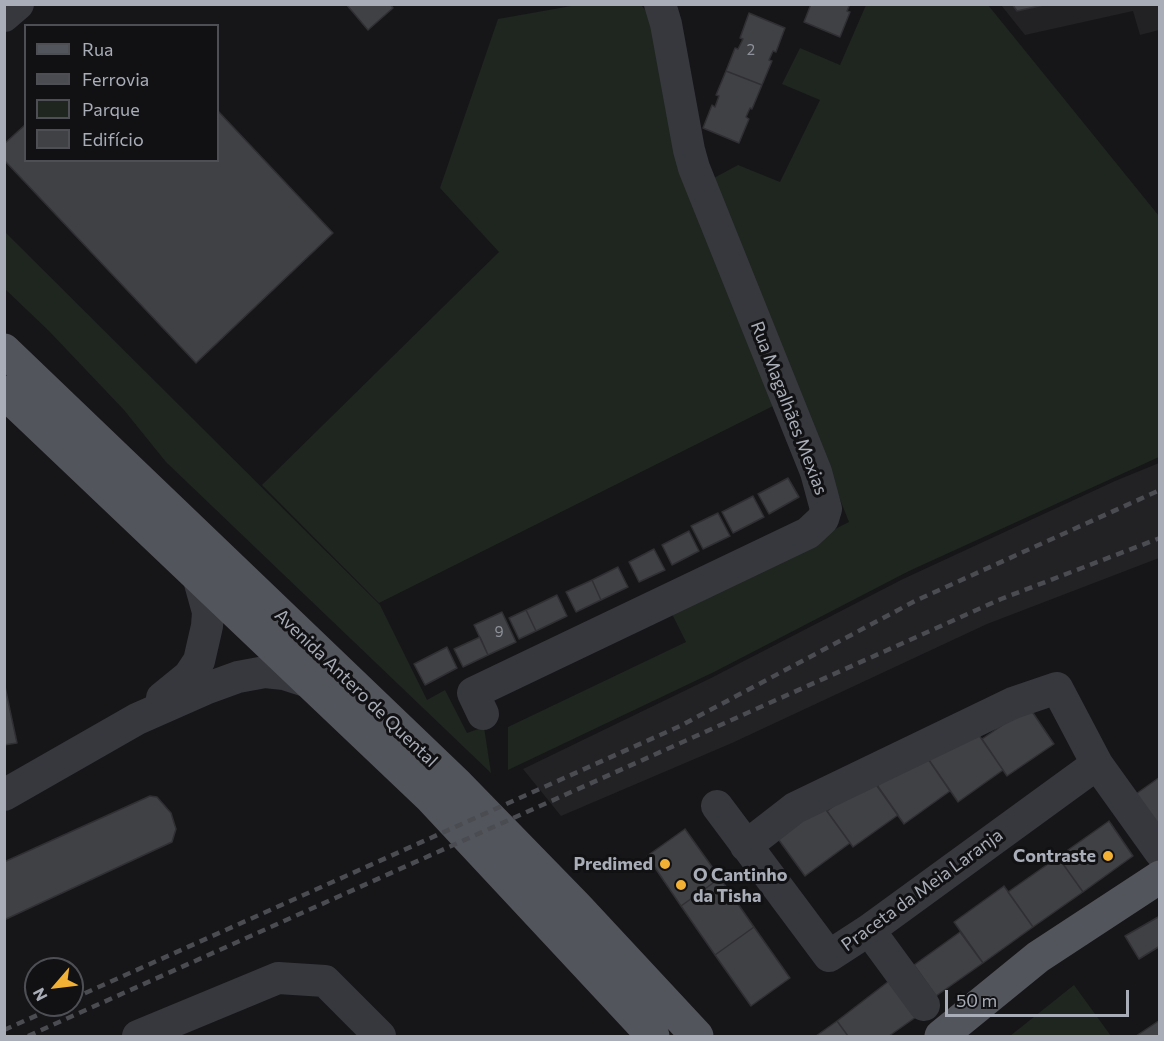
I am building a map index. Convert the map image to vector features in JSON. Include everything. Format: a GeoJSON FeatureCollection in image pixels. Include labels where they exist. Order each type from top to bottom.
{"type":"FeatureCollection","features":[{"type":"Feature","properties":{"kind":"main road"},"geometry":{"type":"LineString","coordinates":[[4,329],[69,395],[148,488]]}},
{"type":"Feature","properties":{"kind":"main road","name":"Avenida Antero de Quental"},"geometry":{"type":"LineString","coordinates":[[4,350],[458,785],[576,906],[697,1036]]}},
{"type":"Feature","properties":{"kind":"main road","name":"Avenida Antero de Quental"},"geometry":{"type":"LineString","coordinates":[[4,392],[430,797],[653,1036]]}},
{"type":"Feature","properties":{"kind":"main road"},"geometry":{"type":"LineString","coordinates":[[941,1036],[1038,957],[1160,877]]}},
{"type":"Feature","properties":{"kind":"street"},"geometry":{"type":"LineString","coordinates":[[4,16],[18,4]]}},
{"type":"Feature","properties":{"kind":"street","name":"Rua Magalhães Mexias"},"geometry":{"type":"LineString","coordinates":[[483,714],[473,693],[808,532],[823,519],[826,509],[816,472],[694,168],[666,24],[660,4]]}},
{"type":"Feature","properties":{"kind":"street"},"geometry":{"type":"LineString","coordinates":[[137,719],[189,675],[199,661],[208,612],[198,576]]}},
{"type":"Feature","properties":{"kind":"street"},"geometry":{"type":"LineString","coordinates":[[4,795],[137,719],[205,689],[248,674],[265,672],[284,674],[309,682]]}},
{"type":"Feature","properties":{"kind":"street"},"geometry":{"type":"LineString","coordinates":[[746,846],[795,808],[1013,703],[1057,688],[1097,764],[1160,852]]}},
{"type":"Feature","properties":{"kind":"street","name":"Praceta da Meia Laranja"},"geometry":{"type":"LineString","coordinates":[[717,807],[829,956],[869,930],[1097,764]]}},
{"type":"Feature","properties":{"kind":"street"},"geometry":{"type":"LineString","coordinates":[[869,930],[924,1005]]}},
{"type":"Feature","properties":{"kind":"street"},"geometry":{"type":"LineString","coordinates":[[138,1036],[278,978],[325,981],[380,1036]]}},
{"type":"Feature","properties":{"kind":"shaded area"},"geometry":{"type":"Polygon","coordinates":[[[1001,5],[1159,5],[1159,30],[1140,35],[1133,11],[1025,35],[1001,5]]]}},
{"type":"Feature","properties":{"kind":"shaded area"},"geometry":{"type":"Polygon","coordinates":[[[1159,463],[1159,558],[987,624],[732,743],[561,816],[523,769],[711,678],[903,579],[1159,463]]]}},
{"type":"Feature","properties":{"kind":"green space"},"geometry":{"type":"Polygon","coordinates":[[[577,5],[641,5],[651,17],[775,405],[379,603],[262,485],[499,252],[440,188],[498,19],[577,5]]]}},
{"type":"Feature","properties":{"kind":"green space"},"geometry":{"type":"Polygon","coordinates":[[[866,5],[988,5],[1159,216],[1159,457],[909,571],[714,672],[508,770],[508,727],[686,642],[671,612],[849,522],[712,179],[738,165],[780,182],[820,100],[782,84],[800,48],[840,65],[866,5]]]}},
{"type":"Feature","properties":{"kind":"green space"},"geometry":{"type":"Polygon","coordinates":[[[4,231],[380,605],[427,700],[445,690],[467,733],[484,727],[491,773],[166,462],[124,410],[49,331],[5,289],[4,231]]]}},
{"type":"Feature","properties":{"kind":"green space"},"geometry":{"type":"Polygon","coordinates":[[[1074,985],[1111,1036],[1010,1036],[1074,985]]]}},
{"type":"Feature","properties":{"kind":"building"},"geometry":{"type":"Polygon","coordinates":[[[346,4],[390,4],[393,8],[368,30],[346,4]]]}},
{"type":"Feature","properties":{"kind":"building"},"geometry":{"type":"Polygon","coordinates":[[[811,4],[850,4],[847,11],[850,12],[840,37],[804,22],[811,4]]]}},
{"type":"Feature","properties":{"kind":"building"},"geometry":{"type":"Polygon","coordinates":[[[1012,4],[1048,4],[1017,11],[1012,4]]]}},
{"type":"Feature","properties":{"kind":"building"},"geometry":{"type":"Polygon","coordinates":[[[749,13],[785,28],[776,52],[773,51],[769,60],[772,61],[762,85],[726,71],[735,48],[738,49],[743,39],[740,38],[749,13]]]}},
{"type":"Feature","properties":{"kind":"building"},"geometry":{"type":"Polygon","coordinates":[[[726,71],[762,85],[746,117],[749,119],[739,143],[703,128],[712,105],[715,107],[719,96],[716,95],[726,71]]]}},
{"type":"Feature","properties":{"kind":"building"},"geometry":{"type":"Polygon","coordinates":[[[219,112],[333,233],[196,363],[4,160],[4,144],[24,126],[24,162],[219,162],[219,112]]]}},
{"type":"Feature","properties":{"kind":"building"},"geometry":{"type":"Polygon","coordinates":[[[788,478],[799,497],[769,514],[758,494],[788,478]]]}},
{"type":"Feature","properties":{"kind":"building"},"geometry":{"type":"Polygon","coordinates":[[[753,496],[764,517],[733,533],[722,512],[753,496]]]}},
{"type":"Feature","properties":{"kind":"building"},"geometry":{"type":"Polygon","coordinates":[[[718,513],[730,536],[703,549],[691,526],[718,513]]]}},
{"type":"Feature","properties":{"kind":"building"},"geometry":{"type":"Polygon","coordinates":[[[689,531],[699,551],[672,565],[662,545],[689,531]]]}},
{"type":"Feature","properties":{"kind":"building"},"geometry":{"type":"Polygon","coordinates":[[[654,549],[665,570],[639,582],[629,562],[654,549]]]}},
{"type":"Feature","properties":{"kind":"building"},"geometry":{"type":"Polygon","coordinates":[[[618,567],[628,587],[601,600],[592,580],[618,567]]]}},
{"type":"Feature","properties":{"kind":"building"},"geometry":{"type":"Polygon","coordinates":[[[592,580],[601,600],[576,612],[566,592],[592,580]]]}},
{"type":"Feature","properties":{"kind":"building"},"geometry":{"type":"Polygon","coordinates":[[[557,595],[567,616],[536,631],[526,610],[557,595]]]}},
{"type":"Feature","properties":{"kind":"building"},"geometry":{"type":"Polygon","coordinates":[[[526,610],[536,631],[519,639],[509,618],[526,610]]]}},
{"type":"Feature","properties":{"kind":"building"},"geometry":{"type":"Polygon","coordinates":[[[502,612],[516,642],[488,655],[474,625],[502,612]]]}},
{"type":"Feature","properties":{"kind":"building"},"geometry":{"type":"Polygon","coordinates":[[[480,637],[488,655],[463,667],[454,649],[480,637]]]}},
{"type":"Feature","properties":{"kind":"building"},"geometry":{"type":"Polygon","coordinates":[[[447,647],[457,668],[425,685],[414,664],[447,647]]]}},
{"type":"Feature","properties":{"kind":"building"},"geometry":{"type":"Polygon","coordinates":[[[4,682],[17,743],[4,745],[4,682]]]}},
{"type":"Feature","properties":{"kind":"building"},"geometry":{"type":"Polygon","coordinates":[[[1029,707],[1054,744],[1007,776],[982,739],[1029,707]]]}},
{"type":"Feature","properties":{"kind":"building"},"geometry":{"type":"Polygon","coordinates":[[[974,728],[1003,770],[958,802],[929,760],[974,728]]]}},
{"type":"Feature","properties":{"kind":"building"},"geometry":{"type":"Polygon","coordinates":[[[924,753],[950,791],[904,824],[877,786],[924,753]]]}},
{"type":"Feature","properties":{"kind":"building"},"geometry":{"type":"Polygon","coordinates":[[[1160,777],[1160,837],[1133,796],[1160,777]]]}},
{"type":"Feature","properties":{"kind":"building"},"geometry":{"type":"Polygon","coordinates":[[[872,778],[898,815],[853,847],[827,811],[872,778]]]}},
{"type":"Feature","properties":{"kind":"building"},"geometry":{"type":"Polygon","coordinates":[[[150,796],[157,797],[171,813],[176,829],[172,842],[4,920],[4,862],[150,796]]]}},
{"type":"Feature","properties":{"kind":"building"},"geometry":{"type":"Polygon","coordinates":[[[821,803],[850,843],[805,876],[776,836],[821,803]]]}},
{"type":"Feature","properties":{"kind":"building"},"geometry":{"type":"Polygon","coordinates":[[[1109,821],[1133,856],[1083,892],[1058,857],[1109,821]]]}},
{"type":"Feature","properties":{"kind":"building"},"geometry":{"type":"Polygon","coordinates":[[[685,829],[720,878],[681,906],[647,856],[685,829]]]}},
{"type":"Feature","properties":{"kind":"building"},"geometry":{"type":"Polygon","coordinates":[[[1058,857],[1083,892],[1033,927],[1008,892],[1058,857]]]}},
{"type":"Feature","properties":{"kind":"building"},"geometry":{"type":"Polygon","coordinates":[[[720,878],[754,927],[715,955],[681,906],[720,878]]]}},
{"type":"Feature","properties":{"kind":"building"},"geometry":{"type":"Polygon","coordinates":[[[1004,886],[1033,927],[983,963],[954,922],[1004,886]]]}},
{"type":"Feature","properties":{"kind":"building"},"geometry":{"type":"Polygon","coordinates":[[[1160,916],[1160,946],[1139,959],[1125,936],[1160,916]]]}},
{"type":"Feature","properties":{"kind":"building"},"geometry":{"type":"Polygon","coordinates":[[[754,927],[790,978],[751,1006],[715,955],[754,927]]]}},
{"type":"Feature","properties":{"kind":"building"},"geometry":{"type":"Polygon","coordinates":[[[960,932],[983,963],[936,996],[914,965],[960,932]]]}},
{"type":"Feature","properties":{"kind":"building"},"geometry":{"type":"Polygon","coordinates":[[[889,981],[916,1017],[889,1036],[848,1036],[837,1021],[889,981]]]}},
{"type":"Feature","properties":{"kind":"building"},"geometry":{"type":"Polygon","coordinates":[[[1160,1020],[1160,1036],[1136,1036],[1160,1020]]]}},
{"type":"Feature","properties":{"kind":"building"},"geometry":{"type":"Polygon","coordinates":[[[837,1021],[848,1036],[816,1036],[837,1021]]]}},
{"type":"Feature","properties":{"kind":"railway"},"geometry":{"type":"LineString","coordinates":[[84,994],[680,726],[915,601],[1160,490]]}},
{"type":"Feature","properties":{"kind":"railway"},"geometry":{"type":"LineString","coordinates":[[28,1036],[1001,599],[1160,538]]}},
{"type":"Feature","properties":{"kind":"railway"},"geometry":{"type":"LineString","coordinates":[[4,1030],[33,1017]]}},
{"type":"Feature","properties":{"kind":"place","name":"Contraste"},"geometry":{"type":"Point","coordinates":[1108,856]}},
{"type":"Feature","properties":{"kind":"place","name":"Predimed"},"geometry":{"type":"Point","coordinates":[665,864]}},
{"type":"Feature","properties":{"kind":"place","name":"O Cantinho da Tisha"},"geometry":{"type":"Point","coordinates":[681,885]}}]}
